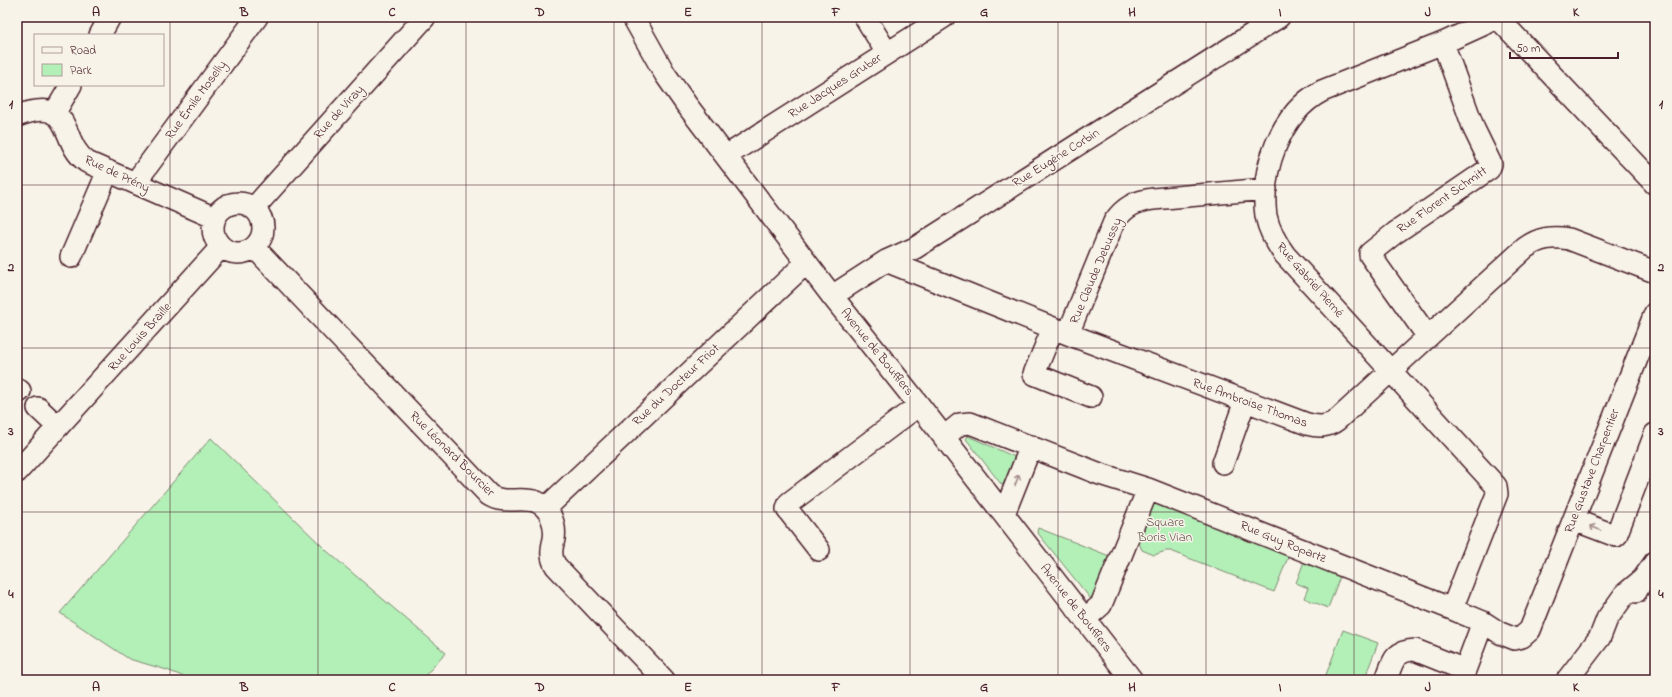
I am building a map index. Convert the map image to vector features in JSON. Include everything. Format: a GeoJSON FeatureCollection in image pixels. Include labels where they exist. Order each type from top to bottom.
{"type":"FeatureCollection","features":[{"type":"Feature","properties":{"kind":"street"},"geometry":{"type":"LineString","coordinates":[[101,34],[110,17]]}},
{"type":"Feature","properties":{"kind":"street","name":"Rue Émile Moselly"},"geometry":{"type":"LineString","coordinates":[[135,183],[258,17]]}},
{"type":"Feature","properties":{"kind":"street","name":"Rue de Viray"},"geometry":{"type":"LineString","coordinates":[[254,208],[425,17]]}},
{"type":"Feature","properties":{"kind":"street","name":"Avenue de Boufflers"},"geometry":{"type":"LineString","coordinates":[[633,17],[672,85],[806,263],[920,405],[1132,680]]}},
{"type":"Feature","properties":{"kind":"street"},"geometry":{"type":"LineString","coordinates":[[865,17],[887,53]]}},
{"type":"Feature","properties":{"kind":"street","name":"Rue Jacques Gruber"},"geometry":{"type":"LineString","coordinates":[[726,156],[944,17]]}},
{"type":"Feature","properties":{"kind":"street","name":"Rue Eugène Corbin"},"geometry":{"type":"LineString","coordinates":[[832,296],[886,261],[914,248],[1279,17]]}},
{"type":"Feature","properties":{"kind":"street"},"geometry":{"type":"LineString","coordinates":[[1495,17],[1655,184]]}},
{"type":"Feature","properties":{"kind":"street","name":"Rue Gabriel Pierné"},"geometry":{"type":"LineString","coordinates":[[1452,609],[1497,494],[1496,486],[1280,248],[1266,217],[1266,189],[1272,159],[1283,130],[1294,114],[1307,100],[1322,91],[1443,43],[1487,23],[1495,17]]}},
{"type":"Feature","properties":{"kind":"street","name":"Rue Florent Schmitt"},"geometry":{"type":"LineString","coordinates":[[1428,337],[1370,253],[1395,233],[1489,168],[1491,164],[1474,129],[1443,43]]}},
{"type":"Feature","properties":{"kind":"street"},"geometry":{"type":"LineString","coordinates":[[17,116],[40,110],[54,114],[70,86]]}},
{"type":"Feature","properties":{"kind":"street","name":"Rue de Prény"},"geometry":{"type":"LineString","coordinates":[[54,114],[64,122],[77,153],[82,158],[215,218]]}},
{"type":"Feature","properties":{"kind":"street"},"geometry":{"type":"LineString","coordinates":[[70,257],[108,171]]}},
{"type":"Feature","properties":{"kind":"street","name":"Rue Claude Debussy"},"geometry":{"type":"LineString","coordinates":[[1091,397],[1034,374],[1061,331],[1114,222],[1126,208],[1142,200],[1266,189]]}},
{"type":"Feature","properties":{"kind":"street"},"geometry":{"type":"LineString","coordinates":[[232,203],[246,204],[254,208],[259,213],[264,226],[261,240],[255,248],[241,254],[233,253],[221,247],[216,240],[213,227],[215,218],[219,211],[232,203]]}},
{"type":"Feature","properties":{"kind":"street","name":"Rue Ambroise Thomas"},"geometry":{"type":"LineString","coordinates":[[886,261],[1061,331],[1314,426],[1326,426],[1337,420],[1525,248],[1539,240],[1558,237],[1569,238],[1655,272]]}},
{"type":"Feature","properties":{"kind":"street","name":"Rue Louis Braille"},"geometry":{"type":"LineString","coordinates":[[17,472],[221,247]]}},
{"type":"Feature","properties":{"kind":"street","name":"Rue Léonard Bourcier"},"geometry":{"type":"LineString","coordinates":[[255,248],[489,496],[500,500],[531,500],[546,508]]}},
{"type":"Feature","properties":{"kind":"street","name":"Rue du Docteur Friot"},"geometry":{"type":"LineString","coordinates":[[546,508],[806,263]]}},
{"type":"Feature","properties":{"kind":"street","name":"Rue Gustave Charpentier"},"geometry":{"type":"LineString","coordinates":[[1530,630],[1574,520],[1646,359],[1655,313]]}},
{"type":"Feature","properties":{"kind":"street"},"geometry":{"type":"LineString","coordinates":[[1223,463],[1245,401]]}},
{"type":"Feature","properties":{"kind":"street"},"geometry":{"type":"LineString","coordinates":[[819,550],[787,509],[789,503],[920,405]]}},
{"type":"Feature","properties":{"kind":"street"},"geometry":{"type":"LineString","coordinates":[[38,408],[58,427]]}},
{"type":"Feature","properties":{"kind":"street","name":"Rue Guy Ropartz"},"geometry":{"type":"LineString","coordinates":[[944,437],[960,424],[970,423],[1100,474],[1148,489],[1452,609],[1483,622],[1500,633],[1515,639],[1522,637],[1530,630]]}},
{"type":"Feature","properties":{"kind":"street"},"geometry":{"type":"LineString","coordinates":[[1574,520],[1616,536],[1655,434]]}},
{"type":"Feature","properties":{"kind":"street"},"geometry":{"type":"LineString","coordinates":[[1004,514],[1030,446]]}},
{"type":"Feature","properties":{"kind":"street"},"geometry":{"type":"LineString","coordinates":[[1085,619],[1101,605],[1148,489]]}},
{"type":"Feature","properties":{"kind":"street"},"geometry":{"type":"LineString","coordinates":[[546,508],[550,513],[554,525],[552,554],[556,566],[664,680]]}},
{"type":"Feature","properties":{"kind":"street"},"geometry":{"type":"LineString","coordinates":[[1567,680],[1600,637],[1607,619],[1625,594],[1643,579],[1655,562]]}},
{"type":"Feature","properties":{"kind":"street"},"geometry":{"type":"LineString","coordinates":[[1386,680],[1396,656],[1399,652],[1408,650],[1415,650],[1464,675],[1483,622]]}},
{"type":"Feature","properties":{"kind":"green space"},"geometry":{"type":"Polygon","coordinates":[[[968,436],[1015,457],[1003,485],[966,439],[968,436]]]}},
{"type":"Feature","properties":{"kind":"green space"},"geometry":{"type":"Polygon","coordinates":[[[211,438],[328,552],[446,653],[421,680],[192,680],[167,670],[129,659],[60,613],[211,438]]]}},
{"type":"Feature","properties":{"kind":"green space","name":"Square Boris Vian"},"geometry":{"type":"Polygon","coordinates":[[[1153,501],[1289,555],[1274,592],[1171,551],[1154,555],[1142,550],[1138,541],[1153,501]]]}},
{"type":"Feature","properties":{"kind":"green space"},"geometry":{"type":"Polygon","coordinates":[[[1038,528],[1112,557],[1094,598],[1090,598],[1037,532],[1038,528]]]}},
{"type":"Feature","properties":{"kind":"green space"},"geometry":{"type":"Polygon","coordinates":[[[1305,559],[1341,574],[1328,608],[1304,598],[1308,588],[1296,583],[1305,559]]]}},
{"type":"Feature","properties":{"kind":"green space"},"geometry":{"type":"Polygon","coordinates":[[[1343,630],[1378,643],[1364,680],[1324,680],[1343,630]]]}}]}
